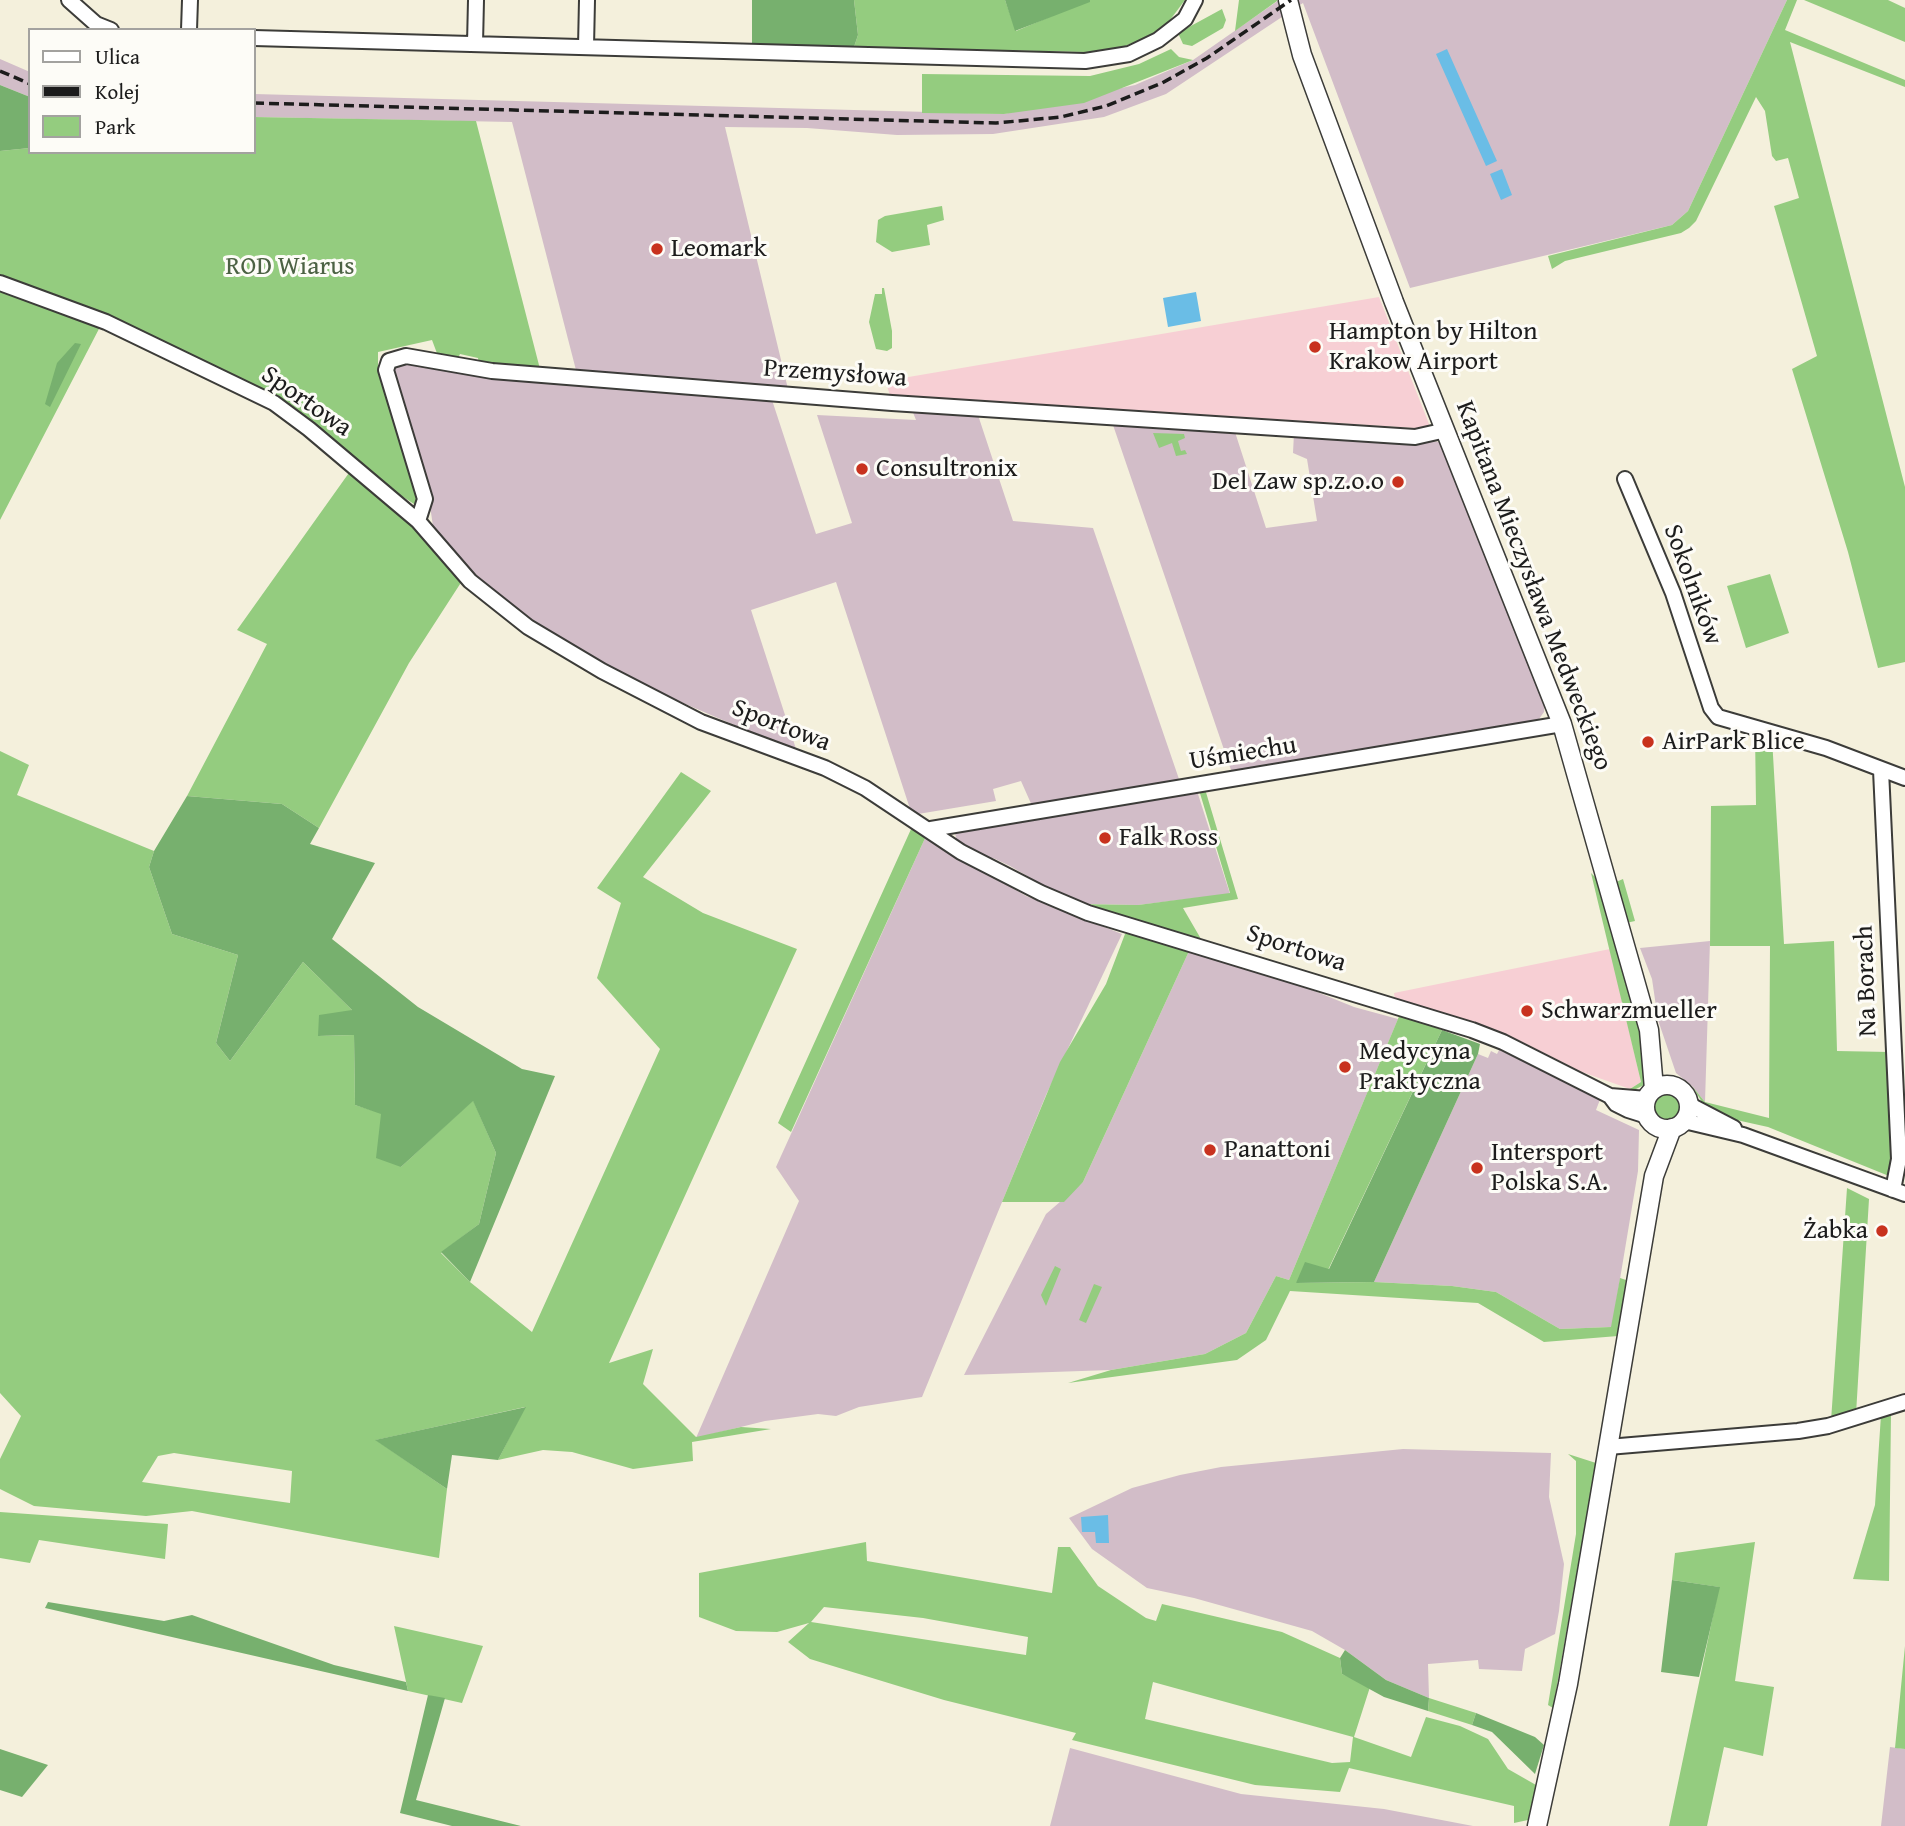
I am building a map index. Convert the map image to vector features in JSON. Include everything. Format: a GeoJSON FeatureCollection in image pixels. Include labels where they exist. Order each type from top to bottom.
{"type":"FeatureCollection","features":[{"type":"Feature","properties":{"kind":"main road","name":"Kapitana Mieczysława Medweckiego"},"geometry":{"type":"LineString","coordinates":[[1288,0],[1302,55],[1562,724],[1651,1040],[1665,1108]]}},
{"type":"Feature","properties":{"kind":"main road"},"geometry":{"type":"LineString","coordinates":[[1537,1826],[1567,1684],[1665,1108]]}},
{"type":"Feature","properties":{"kind":"street"},"geometry":{"type":"LineString","coordinates":[[69,0],[96,24],[106,28]]}},
{"type":"Feature","properties":{"kind":"street"},"geometry":{"type":"LineString","coordinates":[[189,28],[190,0]]}},
{"type":"Feature","properties":{"kind":"street"},"geometry":{"type":"LineString","coordinates":[[475,44],[476,0]]}},
{"type":"Feature","properties":{"kind":"street"},"geometry":{"type":"LineString","coordinates":[[586,47],[587,0]]}},
{"type":"Feature","properties":{"kind":"street"},"geometry":{"type":"LineString","coordinates":[[256,38],[1085,61],[1129,54],[1158,40],[1185,19],[1195,0]]}},
{"type":"Feature","properties":{"kind":"street","name":"Sportowa"},"geometry":{"type":"LineString","coordinates":[[0,283],[106,322],[274,403],[418,520],[470,581],[527,627],[701,722],[825,768],[865,788],[931,829],[961,852],[1088,913],[1472,1030],[1503,1042],[1610,1096],[1665,1108]]}},
{"type":"Feature","properties":{"kind":"street","name":"Przemysłowa"},"geometry":{"type":"LineString","coordinates":[[418,520],[423,513],[425,499],[386,370],[389,361],[406,356],[492,371],[892,403],[1415,437],[1446,430]]}},
{"type":"Feature","properties":{"kind":"street","name":"Sokolników"},"geometry":{"type":"LineString","coordinates":[[1625,479],[1673,593],[1711,708],[1718,717],[1826,748],[1881,770]]}},
{"type":"Feature","properties":{"kind":"street","name":"Uśmiechu"},"geometry":{"type":"LineString","coordinates":[[931,829],[1562,724]]}},
{"type":"Feature","properties":{"kind":"street"},"geometry":{"type":"LineString","coordinates":[[1881,770],[1905,778]]}},
{"type":"Feature","properties":{"kind":"street","name":"Na Borach"},"geometry":{"type":"LineString","coordinates":[[1881,770],[1899,1192]]}},
{"type":"Feature","properties":{"kind":"street"},"geometry":{"type":"LineString","coordinates":[[1665,1108],[1899,1192]]}},
{"type":"Feature","properties":{"kind":"street"},"geometry":{"type":"LineString","coordinates":[[1608,1447],[1798,1431],[1828,1426],[1905,1402]]}},
{"type":"Feature","properties":{"kind":"shaded area"},"geometry":{"type":"Polygon","coordinates":[[[1279,0],[1787,0],[1688,211],[1672,225],[1410,288],[1303,3],[1166,94],[1104,117],[993,134],[897,135],[807,128],[725,127],[788,389],[577,374],[512,122],[256,117],[256,94],[1004,114],[1135,85],[1193,60],[1279,0]]]}},
{"type":"Feature","properties":{"kind":"shaded area"},"geometry":{"type":"Polygon","coordinates":[[[0,59],[28,71],[28,96],[0,85],[0,59]]]}},
{"type":"Feature","properties":{"kind":"shaded area"},"geometry":{"type":"Polygon","coordinates":[[[1379,297],[1431,429],[890,395],[885,381],[1379,297]]]}},
{"type":"Feature","properties":{"kind":"shaded area"},"geometry":{"type":"Polygon","coordinates":[[[399,362],[555,382],[772,400],[816,534],[852,523],[817,415],[916,420],[912,410],[978,415],[1013,521],[1093,528],[1180,782],[1033,808],[1021,781],[993,789],[996,801],[912,815],[836,582],[751,610],[797,752],[604,669],[519,617],[471,578],[434,533],[429,499],[392,368],[399,362]]]}},
{"type":"Feature","properties":{"kind":"shaded area"},"geometry":{"type":"Polygon","coordinates":[[[1113,425],[1234,429],[1266,528],[1317,521],[1307,459],[1293,453],[1294,433],[1442,442],[1545,700],[1544,712],[1534,726],[1232,773],[1113,425]]]}},
{"type":"Feature","properties":{"kind":"shaded area"},"geometry":{"type":"Polygon","coordinates":[[[1197,791],[1230,894],[1138,905],[1075,904],[1010,866],[993,858],[987,861],[957,842],[954,828],[1197,791]]]}},
{"type":"Feature","properties":{"kind":"shaded area"},"geometry":{"type":"Polygon","coordinates":[[[926,836],[1026,896],[1122,934],[1046,1095],[922,1397],[859,1407],[836,1416],[818,1414],[765,1421],[696,1438],[799,1201],[776,1167],[926,836]]]}},
{"type":"Feature","properties":{"kind":"shaded area"},"geometry":{"type":"Polygon","coordinates":[[[1710,941],[1705,1102],[1692,1086],[1676,1073],[1658,1020],[1652,979],[1640,948],[1710,941]]]}},
{"type":"Feature","properties":{"kind":"shaded area"},"geometry":{"type":"Polygon","coordinates":[[[1190,949],[1275,975],[1354,1007],[1398,1019],[1289,1280],[1276,1276],[1246,1333],[1205,1354],[1111,1370],[964,1375],[1046,1214],[1083,1182],[1190,949]]]}},
{"type":"Feature","properties":{"kind":"shaded area","name":"Schwarzmueller"},"geometry":{"type":"Polygon","coordinates":[[[1610,949],[1641,1082],[1630,1089],[1582,1072],[1518,1040],[1395,1001],[1394,993],[1610,949]]]}},
{"type":"Feature","properties":{"kind":"shaded area"},"geometry":{"type":"Polygon","coordinates":[[[1499,1050],[1601,1097],[1596,1110],[1639,1130],[1638,1171],[1612,1327],[1560,1329],[1496,1292],[1452,1286],[1374,1282],[1478,1054],[1488,1058],[1491,1051],[1497,1054],[1499,1050]]]}},
{"type":"Feature","properties":{"kind":"shaded area"},"geometry":{"type":"Polygon","coordinates":[[[1403,1449],[1551,1453],[1549,1497],[1564,1564],[1559,1611],[1555,1634],[1525,1649],[1522,1671],[1479,1669],[1478,1660],[1428,1664],[1429,1698],[1386,1680],[1345,1650],[1312,1631],[1194,1598],[1147,1588],[1092,1549],[1069,1518],[1132,1488],[1180,1475],[1221,1467],[1403,1449]]]}},
{"type":"Feature","properties":{"kind":"shaded area"},"geometry":{"type":"Polygon","coordinates":[[[1890,1747],[1905,1749],[1905,1826],[1881,1826],[1890,1747]]]}},
{"type":"Feature","properties":{"kind":"shaded area"},"geometry":{"type":"Polygon","coordinates":[[[1070,1748],[1241,1794],[1384,1809],[1473,1826],[1050,1826],[1070,1748]]]}},
{"type":"Feature","properties":{"kind":"green space"},"geometry":{"type":"Polygon","coordinates":[[[752,0],[854,0],[858,35],[854,47],[752,46],[752,0]]]}},
{"type":"Feature","properties":{"kind":"green space"},"geometry":{"type":"Polygon","coordinates":[[[854,0],[1005,0],[1016,31],[1090,0],[1185,0],[1161,32],[1112,51],[1086,52],[854,47],[858,35],[854,0]]]}},
{"type":"Feature","properties":{"kind":"green space"},"geometry":{"type":"Polygon","coordinates":[[[1005,0],[1090,0],[1090,2],[1015,31],[1005,0]]]}},
{"type":"Feature","properties":{"kind":"green space"},"geometry":{"type":"Polygon","coordinates":[[[1239,0],[1277,0],[1277,1],[1235,31],[1239,0]]]}},
{"type":"Feature","properties":{"kind":"green space"},"geometry":{"type":"Polygon","coordinates":[[[1787,0],[1797,0],[1785,30],[1905,80],[1905,87],[1790,42],[1905,487],[1905,662],[1878,668],[1848,552],[1792,369],[1817,356],[1774,206],[1799,198],[1788,158],[1776,161],[1772,156],[1765,111],[1756,97],[1696,221],[1689,228],[1681,233],[1565,261],[1552,269],[1548,256],[1672,225],[1688,211],[1787,0]]]}},
{"type":"Feature","properties":{"kind":"green space"},"geometry":{"type":"Polygon","coordinates":[[[1804,0],[1888,0],[1905,8],[1905,42],[1804,0]]]}},
{"type":"Feature","properties":{"kind":"green space"},"geometry":{"type":"Polygon","coordinates":[[[1222,9],[1226,20],[1223,28],[1192,46],[1183,44],[1178,33],[1222,9]]]}},
{"type":"Feature","properties":{"kind":"green space"},"geometry":{"type":"Polygon","coordinates":[[[1171,49],[1179,57],[1193,60],[1084,103],[1004,114],[922,113],[922,74],[1090,76],[1139,64],[1171,49]]]}},
{"type":"Feature","properties":{"kind":"green space"},"geometry":{"type":"Polygon","coordinates":[[[0,85],[28,96],[28,148],[0,151],[0,85]]]}},
{"type":"Feature","properties":{"kind":"green space","name":"ROD Wiarus"},"geometry":{"type":"Polygon","coordinates":[[[256,117],[476,121],[540,369],[479,364],[478,358],[460,354],[457,360],[438,356],[432,340],[378,352],[378,369],[419,492],[419,500],[414,504],[191,357],[68,300],[0,278],[0,151],[28,148],[28,154],[256,154],[256,117]]]}},
{"type":"Feature","properties":{"kind":"green space"},"geometry":{"type":"Polygon","coordinates":[[[942,206],[944,220],[927,225],[930,245],[892,252],[876,242],[878,220],[885,216],[942,206]]]}},
{"type":"Feature","properties":{"kind":"green space"},"geometry":{"type":"Polygon","coordinates":[[[0,288],[101,325],[0,520],[0,288]]]}},
{"type":"Feature","properties":{"kind":"green space"},"geometry":{"type":"Polygon","coordinates":[[[882,288],[892,331],[892,348],[887,351],[876,349],[869,322],[875,294],[882,294],[882,288]]]}},
{"type":"Feature","properties":{"kind":"green space"},"geometry":{"type":"Polygon","coordinates":[[[75,343],[81,344],[50,407],[45,404],[57,363],[75,343]]]}},
{"type":"Feature","properties":{"kind":"green space"},"geometry":{"type":"Polygon","coordinates":[[[1153,433],[1184,434],[1185,438],[1178,441],[1181,451],[1185,450],[1187,454],[1176,456],[1172,443],[1159,448],[1153,433]]]}},
{"type":"Feature","properties":{"kind":"green space"},"geometry":{"type":"Polygon","coordinates":[[[351,470],[409,520],[462,581],[409,663],[319,828],[282,804],[187,796],[267,644],[237,630],[351,470]]]}},
{"type":"Feature","properties":{"kind":"green space"},"geometry":{"type":"Polygon","coordinates":[[[1770,574],[1789,633],[1746,648],[1727,586],[1770,574]]]}},
{"type":"Feature","properties":{"kind":"green space"},"geometry":{"type":"Polygon","coordinates":[[[1755,732],[1772,738],[1784,944],[1834,941],[1837,1051],[1890,1052],[1895,1169],[1889,1176],[1768,1127],[1732,1119],[1705,1107],[1692,1086],[1705,1102],[1769,1118],[1770,946],[1710,946],[1711,806],[1756,805],[1755,732]]]}},
{"type":"Feature","properties":{"kind":"green space"},"geometry":{"type":"Polygon","coordinates":[[[0,751],[29,765],[17,795],[154,851],[149,867],[172,934],[238,955],[216,1043],[230,1061],[303,962],[352,1010],[319,1036],[354,1035],[355,1105],[381,1113],[401,1167],[473,1100],[496,1153],[479,1224],[441,1253],[470,1282],[532,1332],[660,1049],[597,978],[621,903],[597,888],[681,772],[711,791],[643,877],[703,913],[797,949],[609,1363],[653,1349],[643,1384],[696,1437],[741,1427],[771,1429],[692,1442],[693,1461],[633,1469],[572,1452],[543,1450],[498,1460],[525,1407],[376,1440],[447,1489],[439,1558],[192,1511],[146,1516],[34,1506],[0,1489],[0,1459],[21,1416],[0,1393],[0,751]],[[174,1453],[158,1456],[142,1482],[290,1503],[292,1471],[174,1453]]]}},
{"type":"Feature","properties":{"kind":"green space"},"geometry":{"type":"Polygon","coordinates":[[[1205,789],[1238,899],[1183,908],[1201,939],[1075,904],[1138,905],[1230,893],[1199,790],[1205,789]]]}},
{"type":"Feature","properties":{"kind":"green space"},"geometry":{"type":"Polygon","coordinates":[[[187,796],[282,804],[319,828],[310,844],[375,863],[332,939],[418,1007],[522,1069],[555,1076],[470,1282],[441,1252],[479,1224],[496,1153],[473,1101],[401,1167],[376,1158],[381,1114],[355,1105],[354,1035],[318,1036],[319,1015],[352,1010],[303,962],[230,1061],[216,1043],[238,955],[172,934],[149,867],[154,851],[187,796]]]}},
{"type":"Feature","properties":{"kind":"green space"},"geometry":{"type":"Polygon","coordinates":[[[912,827],[926,836],[791,1132],[778,1123],[912,827]]]}},
{"type":"Feature","properties":{"kind":"green space"},"geometry":{"type":"Polygon","coordinates":[[[1591,873],[1599,881],[1644,1050],[1647,1076],[1644,1085],[1636,1089],[1630,1089],[1641,1082],[1591,873]]]}},
{"type":"Feature","properties":{"kind":"green space"},"geometry":{"type":"Polygon","coordinates":[[[1623,879],[1635,921],[1626,923],[1616,882],[1623,879]]]}},
{"type":"Feature","properties":{"kind":"green space"},"geometry":{"type":"Polygon","coordinates":[[[1134,932],[1190,949],[1083,1182],[1064,1202],[1002,1202],[1060,1062],[1106,984],[1125,934],[1134,932]]]}},
{"type":"Feature","properties":{"kind":"green space"},"geometry":{"type":"Polygon","coordinates":[[[1400,1014],[1442,1030],[1328,1270],[1296,1283],[1374,1282],[1452,1286],[1496,1292],[1560,1329],[1611,1327],[1620,1278],[1626,1280],[1618,1336],[1544,1342],[1478,1303],[1290,1291],[1266,1340],[1237,1360],[1068,1383],[1111,1370],[1205,1354],[1246,1333],[1276,1276],[1289,1280],[1400,1014]]]}},
{"type":"Feature","properties":{"kind":"green space"},"geometry":{"type":"Polygon","coordinates":[[[1442,1030],[1480,1044],[1478,1054],[1374,1282],[1296,1283],[1305,1262],[1329,1269],[1442,1030]]]}},
{"type":"Feature","properties":{"kind":"green space"},"geometry":{"type":"Polygon","coordinates":[[[1667,1090],[1678,1095],[1683,1106],[1678,1117],[1667,1122],[1656,1117],[1651,1106],[1656,1095],[1667,1090]]]}},
{"type":"Feature","properties":{"kind":"green space"},"geometry":{"type":"Polygon","coordinates":[[[1847,1188],[1869,1199],[1856,1414],[1831,1421],[1847,1188]]]}},
{"type":"Feature","properties":{"kind":"green space"},"geometry":{"type":"Polygon","coordinates":[[[1055,1266],[1061,1269],[1046,1306],[1041,1295],[1055,1266]]]}},
{"type":"Feature","properties":{"kind":"green space"},"geometry":{"type":"Polygon","coordinates":[[[1094,1284],[1102,1287],[1086,1323],[1079,1320],[1094,1284]]]}},
{"type":"Feature","properties":{"kind":"green space"},"geometry":{"type":"Polygon","coordinates":[[[526,1407],[498,1460],[452,1455],[447,1489],[375,1440],[526,1407]]]}},
{"type":"Feature","properties":{"kind":"green space"},"geometry":{"type":"Polygon","coordinates":[[[1891,1413],[1889,1581],[1853,1579],[1875,1505],[1881,1415],[1891,1413]]]}},
{"type":"Feature","properties":{"kind":"green space"},"geometry":{"type":"Polygon","coordinates":[[[1568,1454],[1596,1463],[1553,1708],[1548,1705],[1576,1534],[1576,1461],[1568,1454]]]}},
{"type":"Feature","properties":{"kind":"green space"},"geometry":{"type":"Polygon","coordinates":[[[0,1512],[168,1524],[165,1559],[39,1540],[30,1563],[0,1558],[0,1512]]]}},
{"type":"Feature","properties":{"kind":"green space"},"geometry":{"type":"Polygon","coordinates":[[[866,1542],[867,1561],[1052,1593],[1058,1547],[1070,1547],[1098,1586],[1146,1618],[1156,1621],[1162,1604],[1282,1632],[1340,1658],[1342,1674],[1370,1687],[1354,1737],[1411,1757],[1426,1717],[1460,1726],[1488,1739],[1508,1769],[1536,1785],[1528,1820],[1514,1823],[1514,1806],[1349,1768],[1340,1792],[1255,1785],[1072,1740],[1076,1733],[944,1700],[810,1659],[788,1642],[809,1623],[777,1632],[736,1631],[699,1617],[699,1573],[866,1542]],[[824,1607],[811,1622],[1026,1655],[1028,1637],[923,1618],[824,1607]],[[1153,1682],[1145,1719],[1332,1763],[1350,1762],[1353,1737],[1153,1682]]]}},
{"type":"Feature","properties":{"kind":"green space"},"geometry":{"type":"Polygon","coordinates":[[[1755,1542],[1735,1681],[1774,1687],[1763,1756],[1724,1747],[1707,1826],[1669,1826],[1719,1587],[1672,1580],[1675,1553],[1755,1542]]]}},
{"type":"Feature","properties":{"kind":"green space"},"geometry":{"type":"Polygon","coordinates":[[[1672,1580],[1720,1587],[1699,1677],[1661,1672],[1672,1580]]]}},
{"type":"Feature","properties":{"kind":"green space"},"geometry":{"type":"Polygon","coordinates":[[[48,1602],[164,1621],[192,1615],[334,1665],[406,1682],[408,1691],[45,1608],[48,1602]]]}},
{"type":"Feature","properties":{"kind":"green space"},"geometry":{"type":"Polygon","coordinates":[[[394,1626],[483,1646],[462,1703],[408,1691],[394,1626]]]}},
{"type":"Feature","properties":{"kind":"green space"},"geometry":{"type":"Polygon","coordinates":[[[1905,1646],[1905,1749],[1895,1748],[1905,1646]]]}},
{"type":"Feature","properties":{"kind":"green space"},"geometry":{"type":"Polygon","coordinates":[[[1345,1650],[1386,1680],[1429,1698],[1428,1711],[1384,1697],[1342,1674],[1340,1658],[1345,1650]]]}},
{"type":"Feature","properties":{"kind":"green space"},"geometry":{"type":"Polygon","coordinates":[[[428,1695],[445,1698],[416,1800],[521,1826],[452,1826],[400,1813],[428,1695]]]}},
{"type":"Feature","properties":{"kind":"green space"},"geometry":{"type":"Polygon","coordinates":[[[1429,1698],[1476,1713],[1472,1725],[1428,1711],[1429,1698]]]}},
{"type":"Feature","properties":{"kind":"green space"},"geometry":{"type":"Polygon","coordinates":[[[1476,1713],[1535,1737],[1544,1745],[1535,1774],[1492,1732],[1472,1725],[1476,1713]]]}},
{"type":"Feature","properties":{"kind":"green space"},"geometry":{"type":"Polygon","coordinates":[[[0,1749],[48,1765],[22,1797],[0,1790],[0,1749]]]}},
{"type":"Feature","properties":{"kind":"water"},"geometry":{"type":"Polygon","coordinates":[[[1447,49],[1497,161],[1486,166],[1436,54],[1447,49]]]}},
{"type":"Feature","properties":{"kind":"water"},"geometry":{"type":"Polygon","coordinates":[[[1502,169],[1512,195],[1501,200],[1490,174],[1502,169]]]}},
{"type":"Feature","properties":{"kind":"water"},"geometry":{"type":"Polygon","coordinates":[[[1196,292],[1201,321],[1168,327],[1163,298],[1196,292]]]}},
{"type":"Feature","properties":{"kind":"water"},"geometry":{"type":"Polygon","coordinates":[[[1108,1515],[1109,1543],[1096,1543],[1095,1532],[1082,1532],[1081,1517],[1108,1515]]]}},
{"type":"Feature","properties":{"kind":"railway"},"geometry":{"type":"LineString","coordinates":[[256,103],[996,123],[1061,117],[1106,106],[1162,83],[1207,58],[1291,0]]}},
{"type":"Feature","properties":{"kind":"railway"},"geometry":{"type":"LineString","coordinates":[[0,71],[28,83]]}},
{"type":"Feature","properties":{"kind":"place","name":"Leomark"},"geometry":{"type":"Point","coordinates":[657,249]}},
{"type":"Feature","properties":{"kind":"place","name":"Hampton by Hilton Krakow Airport"},"geometry":{"type":"Point","coordinates":[1315,347]}},
{"type":"Feature","properties":{"kind":"place","name":"Consultronix"},"geometry":{"type":"Point","coordinates":[862,469]}},
{"type":"Feature","properties":{"kind":"place","name":"Del Zaw sp.z.o.o"},"geometry":{"type":"Point","coordinates":[1398,482]}},
{"type":"Feature","properties":{"kind":"place","name":"AirPark Blice"},"geometry":{"type":"Point","coordinates":[1648,742]}},
{"type":"Feature","properties":{"kind":"place","name":"Falk Ross"},"geometry":{"type":"Point","coordinates":[1105,838]}},
{"type":"Feature","properties":{"kind":"place","name":"Schwarzmueller"},"geometry":{"type":"Point","coordinates":[1527,1011]}},
{"type":"Feature","properties":{"kind":"place","name":"Medycyna Praktyczna"},"geometry":{"type":"Point","coordinates":[1345,1067]}},
{"type":"Feature","properties":{"kind":"place","name":"Panattoni"},"geometry":{"type":"Point","coordinates":[1210,1150]}},
{"type":"Feature","properties":{"kind":"place","name":"Intersport Polska S.A."},"geometry":{"type":"Point","coordinates":[1477,1168]}},
{"type":"Feature","properties":{"kind":"place","name":"Żabka"},"geometry":{"type":"Point","coordinates":[1882,1231]}}]}
